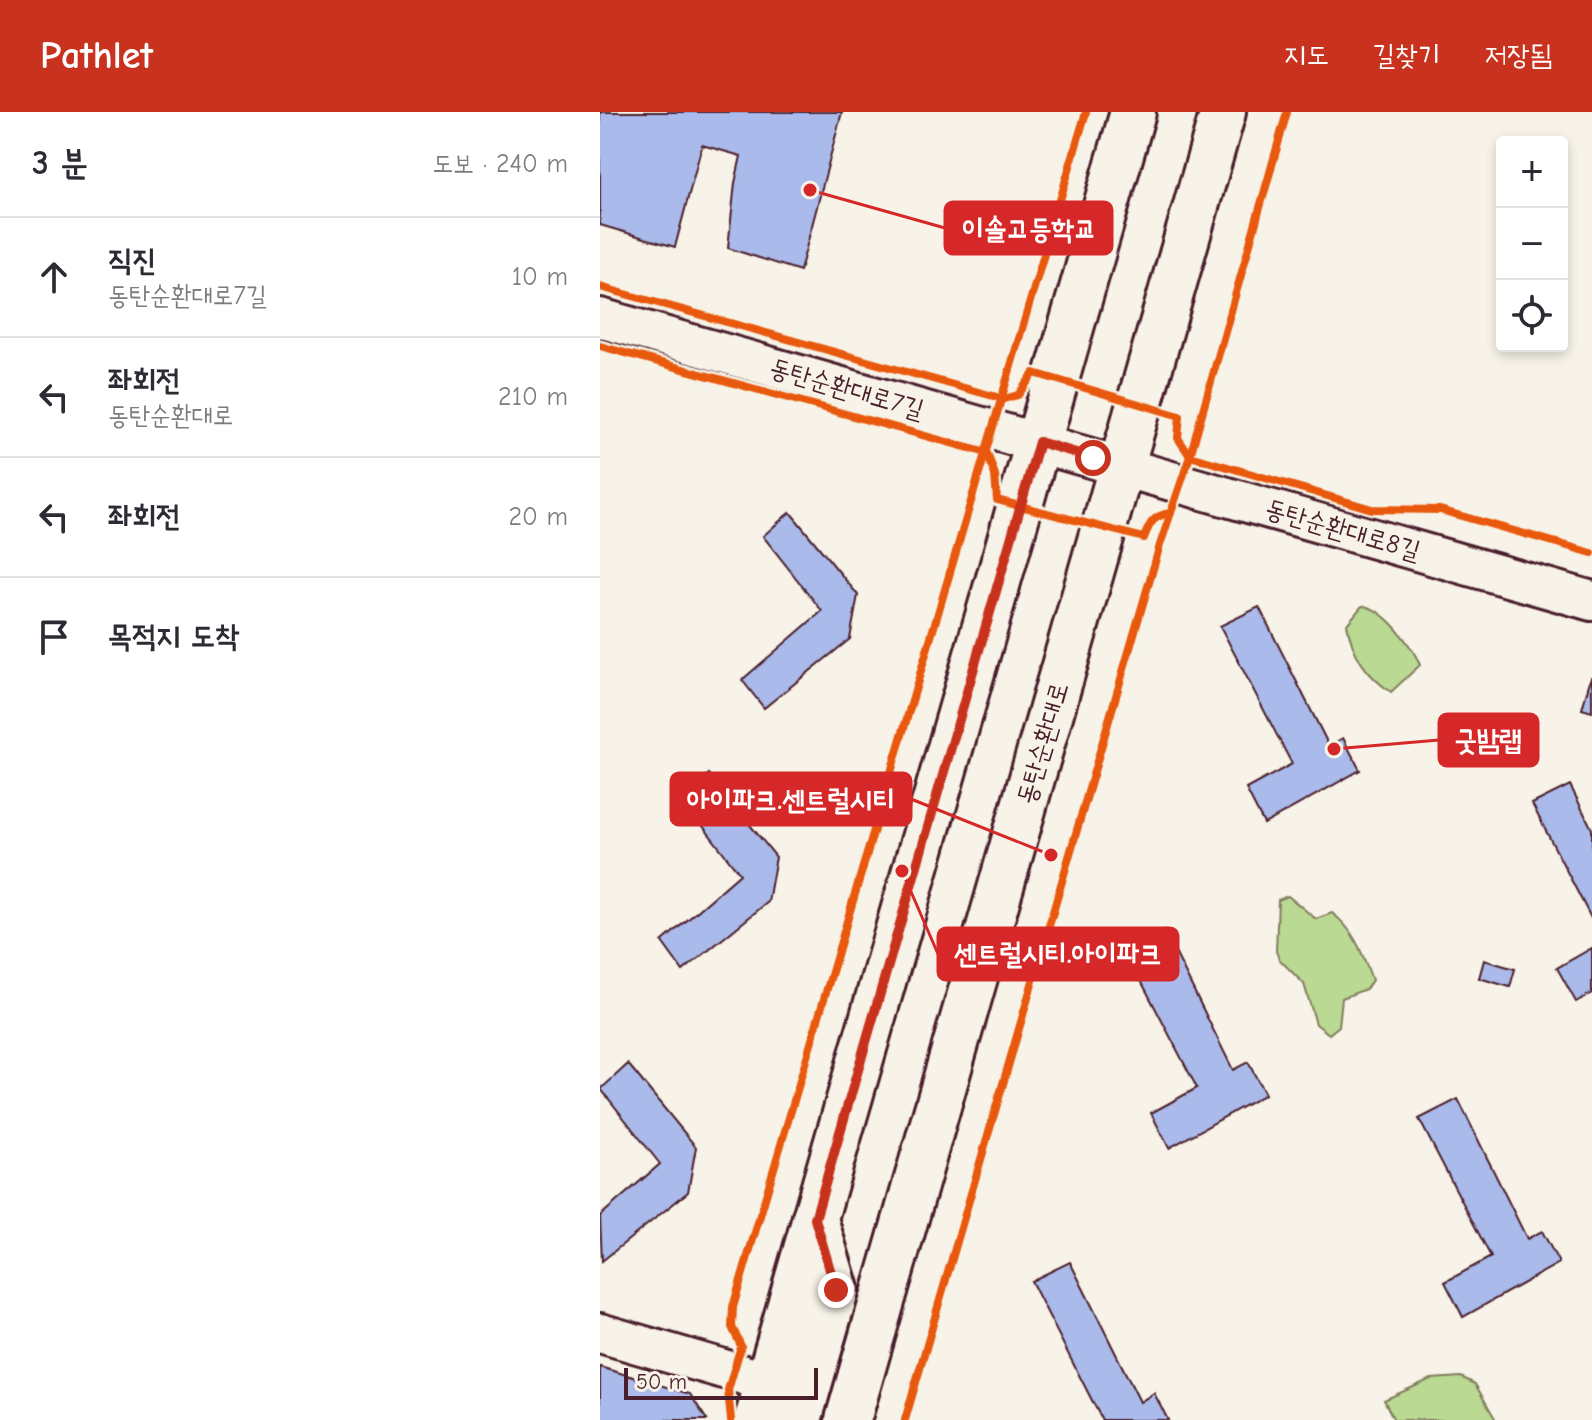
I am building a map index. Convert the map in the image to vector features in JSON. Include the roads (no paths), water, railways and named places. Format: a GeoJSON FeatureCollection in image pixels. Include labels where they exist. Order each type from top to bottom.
{"type":"FeatureCollection","features":[{"type":"Feature","properties":{"kind":"main road"},"geometry":{"type":"LineString","coordinates":[[762,1401],[1133,112]]}},
{"type":"Feature","properties":{"kind":"main road","name":"동탄순환대로"},"geometry":{"type":"LineString","coordinates":[[848,1420],[1107,462],[1223,112]]}},
{"type":"Feature","properties":{"kind":"main road"},"geometry":{"type":"LineString","coordinates":[[799,1420],[836,1290],[815,1219]]}},
{"type":"Feature","properties":{"kind":"street","name":"동탄순환대로7길"},"geometry":{"type":"LineString","coordinates":[[600,318],[1107,462]]}},
{"type":"Feature","properties":{"kind":"street","name":"동탄순환대로8길"},"geometry":{"type":"LineString","coordinates":[[1107,462],[1592,601]]}},
{"type":"Feature","properties":{"kind":"street"},"geometry":{"type":"LineString","coordinates":[[600,1333],[762,1401]]}},
{"type":"Feature","properties":{"kind":"place","name":"이솔고등학교"},"geometry":{"type":"Point","coordinates":[810,190]}},
{"type":"Feature","properties":{"kind":"place","name":"굿밤랩"},"geometry":{"type":"Point","coordinates":[1334,749]}},
{"type":"Feature","properties":{"kind":"place","name":"아이파크.센트럴시티"},"geometry":{"type":"Point","coordinates":[1051,855]}},
{"type":"Feature","properties":{"kind":"place","name":"센트럴시티.아이파크"},"geometry":{"type":"Point","coordinates":[902,871]}}]}
